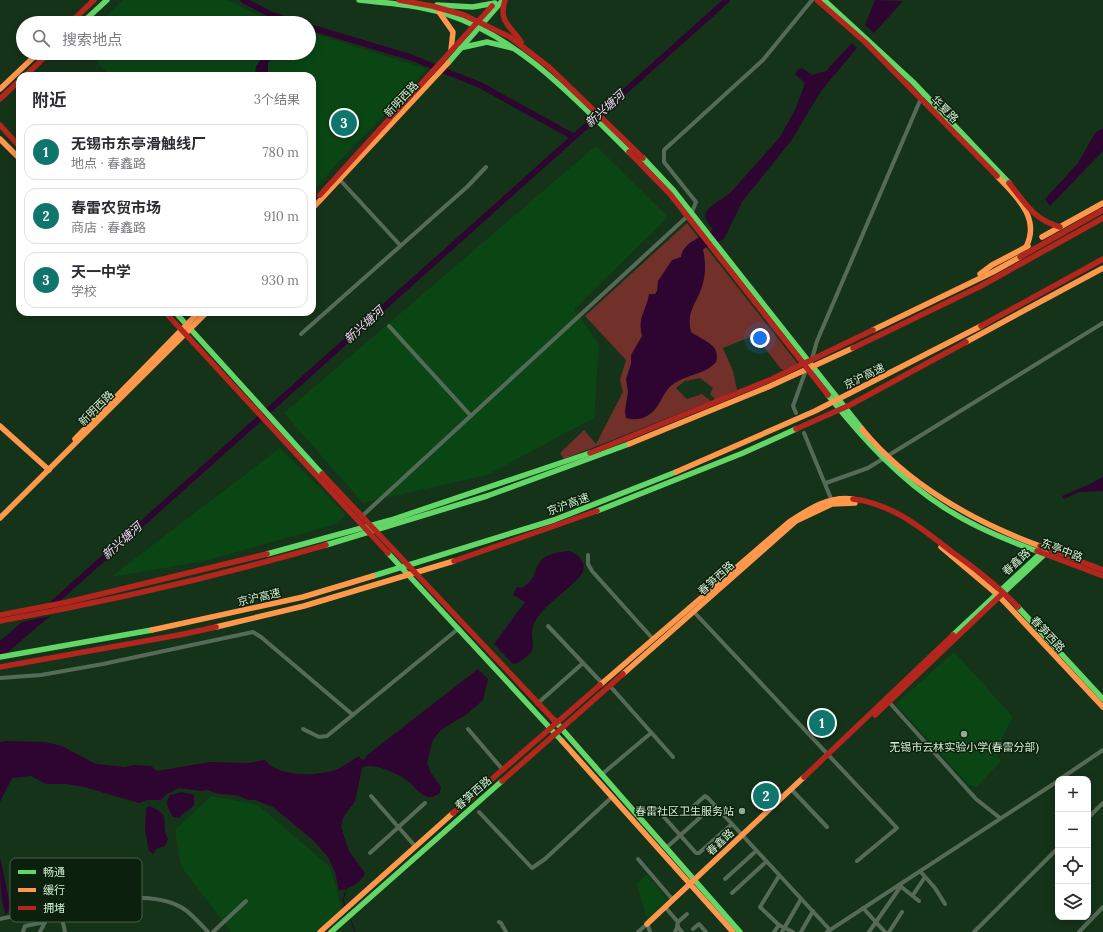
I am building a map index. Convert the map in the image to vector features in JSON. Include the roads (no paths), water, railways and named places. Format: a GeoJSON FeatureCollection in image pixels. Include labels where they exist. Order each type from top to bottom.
{"type":"FeatureCollection","features":[{"type":"Feature","properties":{"kind":"main road"},"geometry":{"type":"LineString","coordinates":[[77,16],[94,0]]}},
{"type":"Feature","properties":{"kind":"main road"},"geometry":{"type":"LineString","coordinates":[[90,16],[107,0]]}},
{"type":"Feature","properties":{"kind":"main road"},"geometry":{"type":"LineString","coordinates":[[359,0],[416,7],[439,12],[478,24],[548,70]]}},
{"type":"Feature","properties":{"kind":"main road"},"geometry":{"type":"LineString","coordinates":[[399,0],[450,10],[522,44]]}},
{"type":"Feature","properties":{"kind":"main road"},"geometry":{"type":"LineString","coordinates":[[504,0],[502,15],[506,25],[522,44],[548,70]]}},
{"type":"Feature","properties":{"kind":"main road","name":"新明西路"},"geometry":{"type":"LineString","coordinates":[[446,60],[450,52],[504,0]]}},
{"type":"Feature","properties":{"kind":"main road","name":"华夏路"},"geometry":{"type":"LineString","coordinates":[[816,0],[865,42],[999,170],[1038,217],[1050,225],[1060,227]]}},
{"type":"Feature","properties":{"kind":"main road","name":"华夏路"},"geometry":{"type":"LineString","coordinates":[[824,0],[868,38],[995,173],[1022,205],[1032,225],[1033,233],[1026,247]]}},
{"type":"Feature","properties":{"kind":"main road"},"geometry":{"type":"LineString","coordinates":[[434,6],[445,4],[474,7],[496,1]]}},
{"type":"Feature","properties":{"kind":"main road","name":"新明西路"},"geometry":{"type":"LineString","coordinates":[[316,205],[340,180],[446,60],[460,48],[496,1]]}},
{"type":"Feature","properties":{"kind":"main road"},"geometry":{"type":"LineString","coordinates":[[439,12],[452,27],[454,32],[450,52]]}},
{"type":"Feature","properties":{"kind":"main road"},"geometry":{"type":"LineString","coordinates":[[460,48],[464,49],[481,43],[490,42],[498,43],[522,52]]}},
{"type":"Feature","properties":{"kind":"main road"},"geometry":{"type":"LineString","coordinates":[[18,72],[31,60]]}},
{"type":"Feature","properties":{"kind":"main road"},"geometry":{"type":"LineString","coordinates":[[29,72],[42,60]]}},
{"type":"Feature","properties":{"kind":"main road","name":"东亭中路"},"geometry":{"type":"LineString","coordinates":[[548,70],[648,162],[674,191],[870,439],[921,484],[984,523],[1045,552],[1103,570]]}},
{"type":"Feature","properties":{"kind":"main road","name":"东亭中路"},"geometry":{"type":"LineString","coordinates":[[548,70],[670,194],[867,442],[918,488],[949,511],[982,528],[1103,576]]}},
{"type":"Feature","properties":{"kind":"main road"},"geometry":{"type":"LineString","coordinates":[[0,89],[16,74]]}},
{"type":"Feature","properties":{"kind":"main road","name":"新明西路"},"geometry":{"type":"LineString","coordinates":[[316,200],[433,75]]}},
{"type":"Feature","properties":{"kind":"main road"},"geometry":{"type":"LineString","coordinates":[[0,99],[16,84]]}},
{"type":"Feature","properties":{"kind":"main road"},"geometry":{"type":"LineString","coordinates":[[0,125],[16,143]]}},
{"type":"Feature","properties":{"kind":"main road"},"geometry":{"type":"LineString","coordinates":[[0,139],[16,155]]}},
{"type":"Feature","properties":{"kind":"main road"},"geometry":{"type":"LineString","coordinates":[[965,285],[992,265],[1101,203]]}},
{"type":"Feature","properties":{"kind":"main road"},"geometry":{"type":"LineString","coordinates":[[0,621],[73,608],[391,520],[572,459],[654,428],[772,379],[812,358],[965,285],[1103,210]]}},
{"type":"Feature","properties":{"kind":"main road"},"geometry":{"type":"LineString","coordinates":[[0,615],[209,576],[338,542],[488,496],[600,456],[806,370],[981,286],[1103,218]]}},
{"type":"Feature","properties":{"kind":"main road","name":"京沪高速"},"geometry":{"type":"LineString","coordinates":[[0,657],[30,653],[182,625],[305,597],[522,531],[636,489],[775,430],[924,358],[1103,259]]}},
{"type":"Feature","properties":{"kind":"main road","name":"京沪高速"},"geometry":{"type":"LineString","coordinates":[[0,666],[31,662],[192,632],[304,606],[401,578],[629,500],[743,454],[850,405],[1103,268]]}},
{"type":"Feature","properties":{"kind":"main road"},"geometry":{"type":"LineString","coordinates":[[168,316],[550,728],[612,797],[740,932]]}},
{"type":"Feature","properties":{"kind":"main road"},"geometry":{"type":"LineString","coordinates":[[179,316],[361,517],[556,723],[666,848],[733,932]]}},
{"type":"Feature","properties":{"kind":"main road","name":"新明西路"},"geometry":{"type":"LineString","coordinates":[[0,518],[188,326],[196,316]]}},
{"type":"Feature","properties":{"kind":"main road","name":"新明西路"},"geometry":{"type":"LineString","coordinates":[[188,326],[201,316]]}},
{"type":"Feature","properties":{"kind":"main road"},"geometry":{"type":"LineString","coordinates":[[0,426],[48,469]]}},
{"type":"Feature","properties":{"kind":"main road","name":"新明西路"},"geometry":{"type":"LineString","coordinates":[[0,513],[48,469]]}},
{"type":"Feature","properties":{"kind":"main road","name":"春笋西路"},"geometry":{"type":"LineString","coordinates":[[331,932],[556,735],[692,609],[789,522],[812,508],[832,502],[861,500],[890,508],[918,524],[1000,592],[1103,698]]}},
{"type":"Feature","properties":{"kind":"main road","name":"春鑫路"},"geometry":{"type":"LineString","coordinates":[[829,756],[1000,592],[1045,552]]}},
{"type":"Feature","properties":{"kind":"main road","name":"春笋西路"},"geometry":{"type":"LineString","coordinates":[[1000,592],[1103,707]]}},
{"type":"Feature","properties":{"kind":"main road","name":"春鑫路"},"geometry":{"type":"LineString","coordinates":[[647,924],[888,702],[1000,592]]}},
{"type":"Feature","properties":{"kind":"main road","name":"春笋西路"},"geometry":{"type":"LineString","coordinates":[[320,932],[415,846],[550,728],[653,639],[692,609]]}},
{"type":"Feature","properties":{"kind":"main road"},"geometry":{"type":"LineString","coordinates":[[441,823],[446,830]]}},
{"type":"Feature","properties":{"kind":"street"},"geometry":{"type":"LineString","coordinates":[[361,517],[692,212],[696,202],[664,162],[664,150],[763,60],[812,0]]}},
{"type":"Feature","properties":{"kind":"street"},"geometry":{"type":"LineString","coordinates":[[796,413],[792,406],[812,358],[817,340],[922,96]]}},
{"type":"Feature","properties":{"kind":"street"},"geometry":{"type":"LineString","coordinates":[[301,334],[466,187],[486,167]]}},
{"type":"Feature","properties":{"kind":"street"},"geometry":{"type":"LineString","coordinates":[[340,180],[400,245]]}},
{"type":"Feature","properties":{"kind":"street"},"geometry":{"type":"LineString","coordinates":[[826,483],[868,468],[1103,323]]}},
{"type":"Feature","properties":{"kind":"street"},"geometry":{"type":"LineString","coordinates":[[389,326],[471,416]]}},
{"type":"Feature","properties":{"kind":"street"},"geometry":{"type":"LineString","coordinates":[[804,433],[826,483],[832,502]]}},
{"type":"Feature","properties":{"kind":"street"},"geometry":{"type":"LineString","coordinates":[[588,555],[588,564],[592,571],[653,639]]}},
{"type":"Feature","properties":{"kind":"street"},"geometry":{"type":"LineString","coordinates":[[692,609],[897,828],[858,861]]}},
{"type":"Feature","properties":{"kind":"street"},"geometry":{"type":"LineString","coordinates":[[548,626],[602,683]]}},
{"type":"Feature","properties":{"kind":"street"},"geometry":{"type":"LineString","coordinates":[[303,729],[319,737],[324,737],[458,629]]}},
{"type":"Feature","properties":{"kind":"street"},"geometry":{"type":"LineString","coordinates":[[0,678],[41,675],[103,664],[253,632],[261,637],[353,715]]}},
{"type":"Feature","properties":{"kind":"street"},"geometry":{"type":"LineString","coordinates":[[537,704],[583,663]]}},
{"type":"Feature","properties":{"kind":"street"},"geometry":{"type":"LineString","coordinates":[[610,686],[673,757]]}},
{"type":"Feature","properties":{"kind":"street"},"geometry":{"type":"LineString","coordinates":[[888,702],[976,799],[1000,818]]}},
{"type":"Feature","properties":{"kind":"street"},"geometry":{"type":"LineString","coordinates":[[468,729],[503,770]]}},
{"type":"Feature","properties":{"kind":"street"},"geometry":{"type":"LineString","coordinates":[[601,775],[651,733]]}},
{"type":"Feature","properties":{"kind":"street"},"geometry":{"type":"LineString","coordinates":[[1065,776],[1103,750]]}},
{"type":"Feature","properties":{"kind":"street"},"geometry":{"type":"LineString","coordinates":[[688,810],[705,796],[813,911],[829,931],[1055,783]]}},
{"type":"Feature","properties":{"kind":"street"},"geometry":{"type":"LineString","coordinates":[[792,790],[827,827]]}},
{"type":"Feature","properties":{"kind":"street"},"geometry":{"type":"LineString","coordinates":[[371,796],[415,846]]}},
{"type":"Feature","properties":{"kind":"street"},"geometry":{"type":"LineString","coordinates":[[479,812],[532,868],[545,859],[612,797]]}},
{"type":"Feature","properties":{"kind":"street"},"geometry":{"type":"LineString","coordinates":[[370,853],[425,803]]}},
{"type":"Feature","properties":{"kind":"street"},"geometry":{"type":"LineString","coordinates":[[1091,815],[1103,803]]}},
{"type":"Feature","properties":{"kind":"street"},"geometry":{"type":"LineString","coordinates":[[666,848],[714,805]]}},
{"type":"Feature","properties":{"kind":"street"},"geometry":{"type":"LineString","coordinates":[[664,817],[696,853],[699,853],[732,824]]}},
{"type":"Feature","properties":{"kind":"street"},"geometry":{"type":"LineString","coordinates":[[725,879],[756,851]]}},
{"type":"Feature","properties":{"kind":"street"},"geometry":{"type":"LineString","coordinates":[[974,932],[1055,851]]}},
{"type":"Feature","properties":{"kind":"street"},"geometry":{"type":"LineString","coordinates":[[638,859],[673,900]]}},
{"type":"Feature","properties":{"kind":"street"},"geometry":{"type":"LineString","coordinates":[[732,893],[766,862]]}},
{"type":"Feature","properties":{"kind":"street"},"geometry":{"type":"LineString","coordinates":[[920,871],[935,888],[945,904]]}},
{"type":"Feature","properties":{"kind":"street"},"geometry":{"type":"LineString","coordinates":[[779,876],[760,907],[778,925],[793,932]]}},
{"type":"Feature","properties":{"kind":"street"},"geometry":{"type":"LineString","coordinates":[[913,895],[925,877]]}},
{"type":"Feature","properties":{"kind":"street"},"geometry":{"type":"LineString","coordinates":[[899,885],[919,901]]}},
{"type":"Feature","properties":{"kind":"street"},"geometry":{"type":"LineString","coordinates":[[869,932],[899,889],[899,885]]}},
{"type":"Feature","properties":{"kind":"street"},"geometry":{"type":"LineString","coordinates":[[142,898],[153,898],[183,908],[208,932]]}},
{"type":"Feature","properties":{"kind":"street"},"geometry":{"type":"LineString","coordinates":[[782,932],[801,899]]}},
{"type":"Feature","properties":{"kind":"street"},"geometry":{"type":"LineString","coordinates":[[212,932],[246,901]]}},
{"type":"Feature","properties":{"kind":"street"},"geometry":{"type":"LineString","coordinates":[[664,908],[678,924],[682,932]]}},
{"type":"Feature","properties":{"kind":"street"},"geometry":{"type":"LineString","coordinates":[[863,908],[885,932]]}},
{"type":"Feature","properties":{"kind":"street"},"geometry":{"type":"LineString","coordinates":[[1079,932],[1103,908]]}},
{"type":"Feature","properties":{"kind":"street"},"geometry":{"type":"LineString","coordinates":[[801,932],[813,911]]}},
{"type":"Feature","properties":{"kind":"street"},"geometry":{"type":"LineString","coordinates":[[889,932],[902,912]]}},
{"type":"Feature","properties":{"kind":"street"},"geometry":{"type":"LineString","coordinates":[[675,932],[678,924],[687,914]]}},
{"type":"Feature","properties":{"kind":"street"},"geometry":{"type":"LineString","coordinates":[[0,919],[10,917]]}},
{"type":"Feature","properties":{"kind":"street"},"geometry":{"type":"LineString","coordinates":[[23,932],[25,926],[45,922],[40,932]]}},
{"type":"Feature","properties":{"kind":"street"},"geometry":{"type":"LineString","coordinates":[[63,922],[65,932]]}},
{"type":"Feature","properties":{"kind":"street"},"geometry":{"type":"LineString","coordinates":[[499,922],[506,932]]}},
{"type":"Feature","properties":{"kind":"street"},"geometry":{"type":"LineString","coordinates":[[638,932],[647,924],[650,932]]}},
{"type":"Feature","properties":{"kind":"street"},"geometry":{"type":"LineString","coordinates":[[694,929],[699,924],[706,932]]}},
{"type":"Feature","properties":{"kind":"street"},"geometry":{"type":"LineString","coordinates":[[774,932],[778,925]]}},
{"type":"Feature","properties":{"kind":"waterway"},"geometry":{"type":"LineString","coordinates":[[243,0],[276,16]]}},
{"type":"Feature","properties":{"kind":"waterway","name":"新兴塘河"},"geometry":{"type":"LineString","coordinates":[[50,606],[727,0]]}},
{"type":"Feature","properties":{"kind":"waterway"},"geometry":{"type":"LineString","coordinates":[[316,29],[410,57],[480,85],[574,137]]}},
{"type":"Feature","properties":{"kind":"waterway"},"geometry":{"type":"LineString","coordinates":[[345,906],[343,900],[346,890]]}},
{"type":"Feature","properties":{"kind":"waterway"},"geometry":{"type":"LineString","coordinates":[[350,918],[355,932]]}},
{"type":"Feature","properties":{"kind":"place","name":"天一中学"},"geometry":{"type":"Point","coordinates":[344,123]}},
{"type":"Feature","properties":{"kind":"place","name":"无锡市东亭滑触线厂"},"geometry":{"type":"Point","coordinates":[822,723]}},
{"type":"Feature","properties":{"kind":"place","name":"无锡市云林实验小学(春雷分部)"},"geometry":{"type":"Point","coordinates":[964,734]}},
{"type":"Feature","properties":{"kind":"place","name":"春雷农贸市场"},"geometry":{"type":"Point","coordinates":[766,796]}},
{"type":"Feature","properties":{"kind":"place","name":"春雷社区卫生服务站"},"geometry":{"type":"Point","coordinates":[742,811]}}]}
